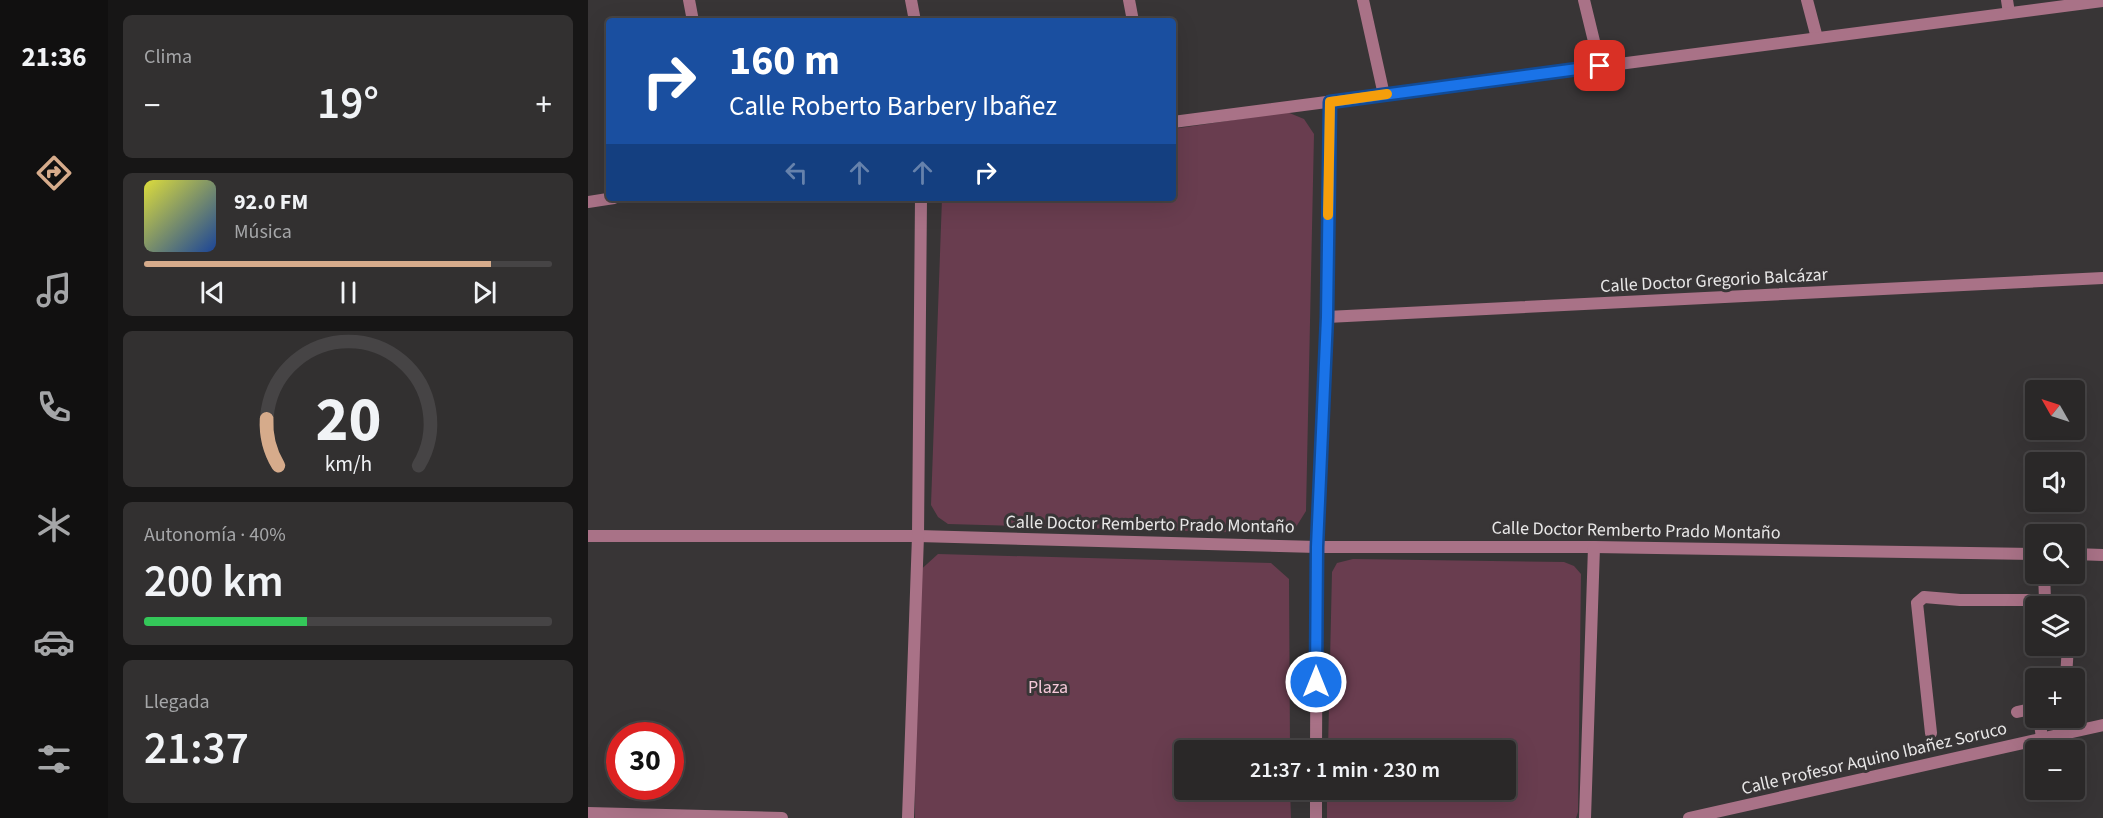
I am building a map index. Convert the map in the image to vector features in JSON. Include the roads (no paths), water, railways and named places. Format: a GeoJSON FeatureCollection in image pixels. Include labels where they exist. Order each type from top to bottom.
{"type":"FeatureCollection","features":[{"type":"Feature","properties":{"kind":"street"},"geometry":{"type":"LineString","coordinates":[[689,0],[692,18]]}},
{"type":"Feature","properties":{"kind":"street"},"geometry":{"type":"LineString","coordinates":[[911,0],[914,18]]}},
{"type":"Feature","properties":{"kind":"street"},"geometry":{"type":"LineString","coordinates":[[1129,0],[1132,18]]}},
{"type":"Feature","properties":{"kind":"street"},"geometry":{"type":"LineString","coordinates":[[1363,0],[1384,95]]}},
{"type":"Feature","properties":{"kind":"street"},"geometry":{"type":"LineString","coordinates":[[1584,0],[1600,66]]}},
{"type":"Feature","properties":{"kind":"street"},"geometry":{"type":"LineString","coordinates":[[1808,0],[1817,38]]}},
{"type":"Feature","properties":{"kind":"street"},"geometry":{"type":"LineString","coordinates":[[2007,0],[2009,13]]}},
{"type":"Feature","properties":{"kind":"street"},"geometry":{"type":"LineString","coordinates":[[1176,122],[2103,1]]}},
{"type":"Feature","properties":{"kind":"street"},"geometry":{"type":"LineString","coordinates":[[1316,740],[1317,547],[1327,317],[1330,102]]}},
{"type":"Feature","properties":{"kind":"street"},"geometry":{"type":"LineString","coordinates":[[588,202],[606,199]]}},
{"type":"Feature","properties":{"kind":"street"},"geometry":{"type":"LineString","coordinates":[[908,818],[918,537],[921,201]]}},
{"type":"Feature","properties":{"kind":"street","name":"Calle Doctor Gregorio Balcázar"},"geometry":{"type":"LineString","coordinates":[[1327,317],[2103,278]]}},
{"type":"Feature","properties":{"kind":"street","name":"Calle Doctor Remberto Prado Montaño"},"geometry":{"type":"LineString","coordinates":[[588,536],[918,537],[1317,547],[1594,547],[2025,554]]}},
{"type":"Feature","properties":{"kind":"street"},"geometry":{"type":"LineString","coordinates":[[1585,818],[1594,547]]}},
{"type":"Feature","properties":{"kind":"street"},"geometry":{"type":"LineString","coordinates":[[2085,554],[2103,555]]}},
{"type":"Feature","properties":{"kind":"street"},"geometry":{"type":"LineString","coordinates":[[1931,733],[1917,603],[1919,599],[1924,597],[1960,600],[2025,600]]}},
{"type":"Feature","properties":{"kind":"street"},"geometry":{"type":"LineString","coordinates":[[2017,712],[2025,710]]}},
{"type":"Feature","properties":{"kind":"street","name":"Calle Profesor Aquino Ibañez Soruco"},"geometry":{"type":"LineString","coordinates":[[1689,818],[2103,725]]}},
{"type":"Feature","properties":{"kind":"street"},"geometry":{"type":"LineString","coordinates":[[2041,728],[2042,738]]}},
{"type":"Feature","properties":{"kind":"street"},"geometry":{"type":"LineString","coordinates":[[1316,800],[1316,818]]}},
{"type":"Feature","properties":{"kind":"street"},"geometry":{"type":"LineString","coordinates":[[588,813],[782,818]]}},
{"type":"Feature","properties":{"kind":"park label","name":"Plaza"},"geometry":{"type":"Point","coordinates":[1048,687]}}]}
